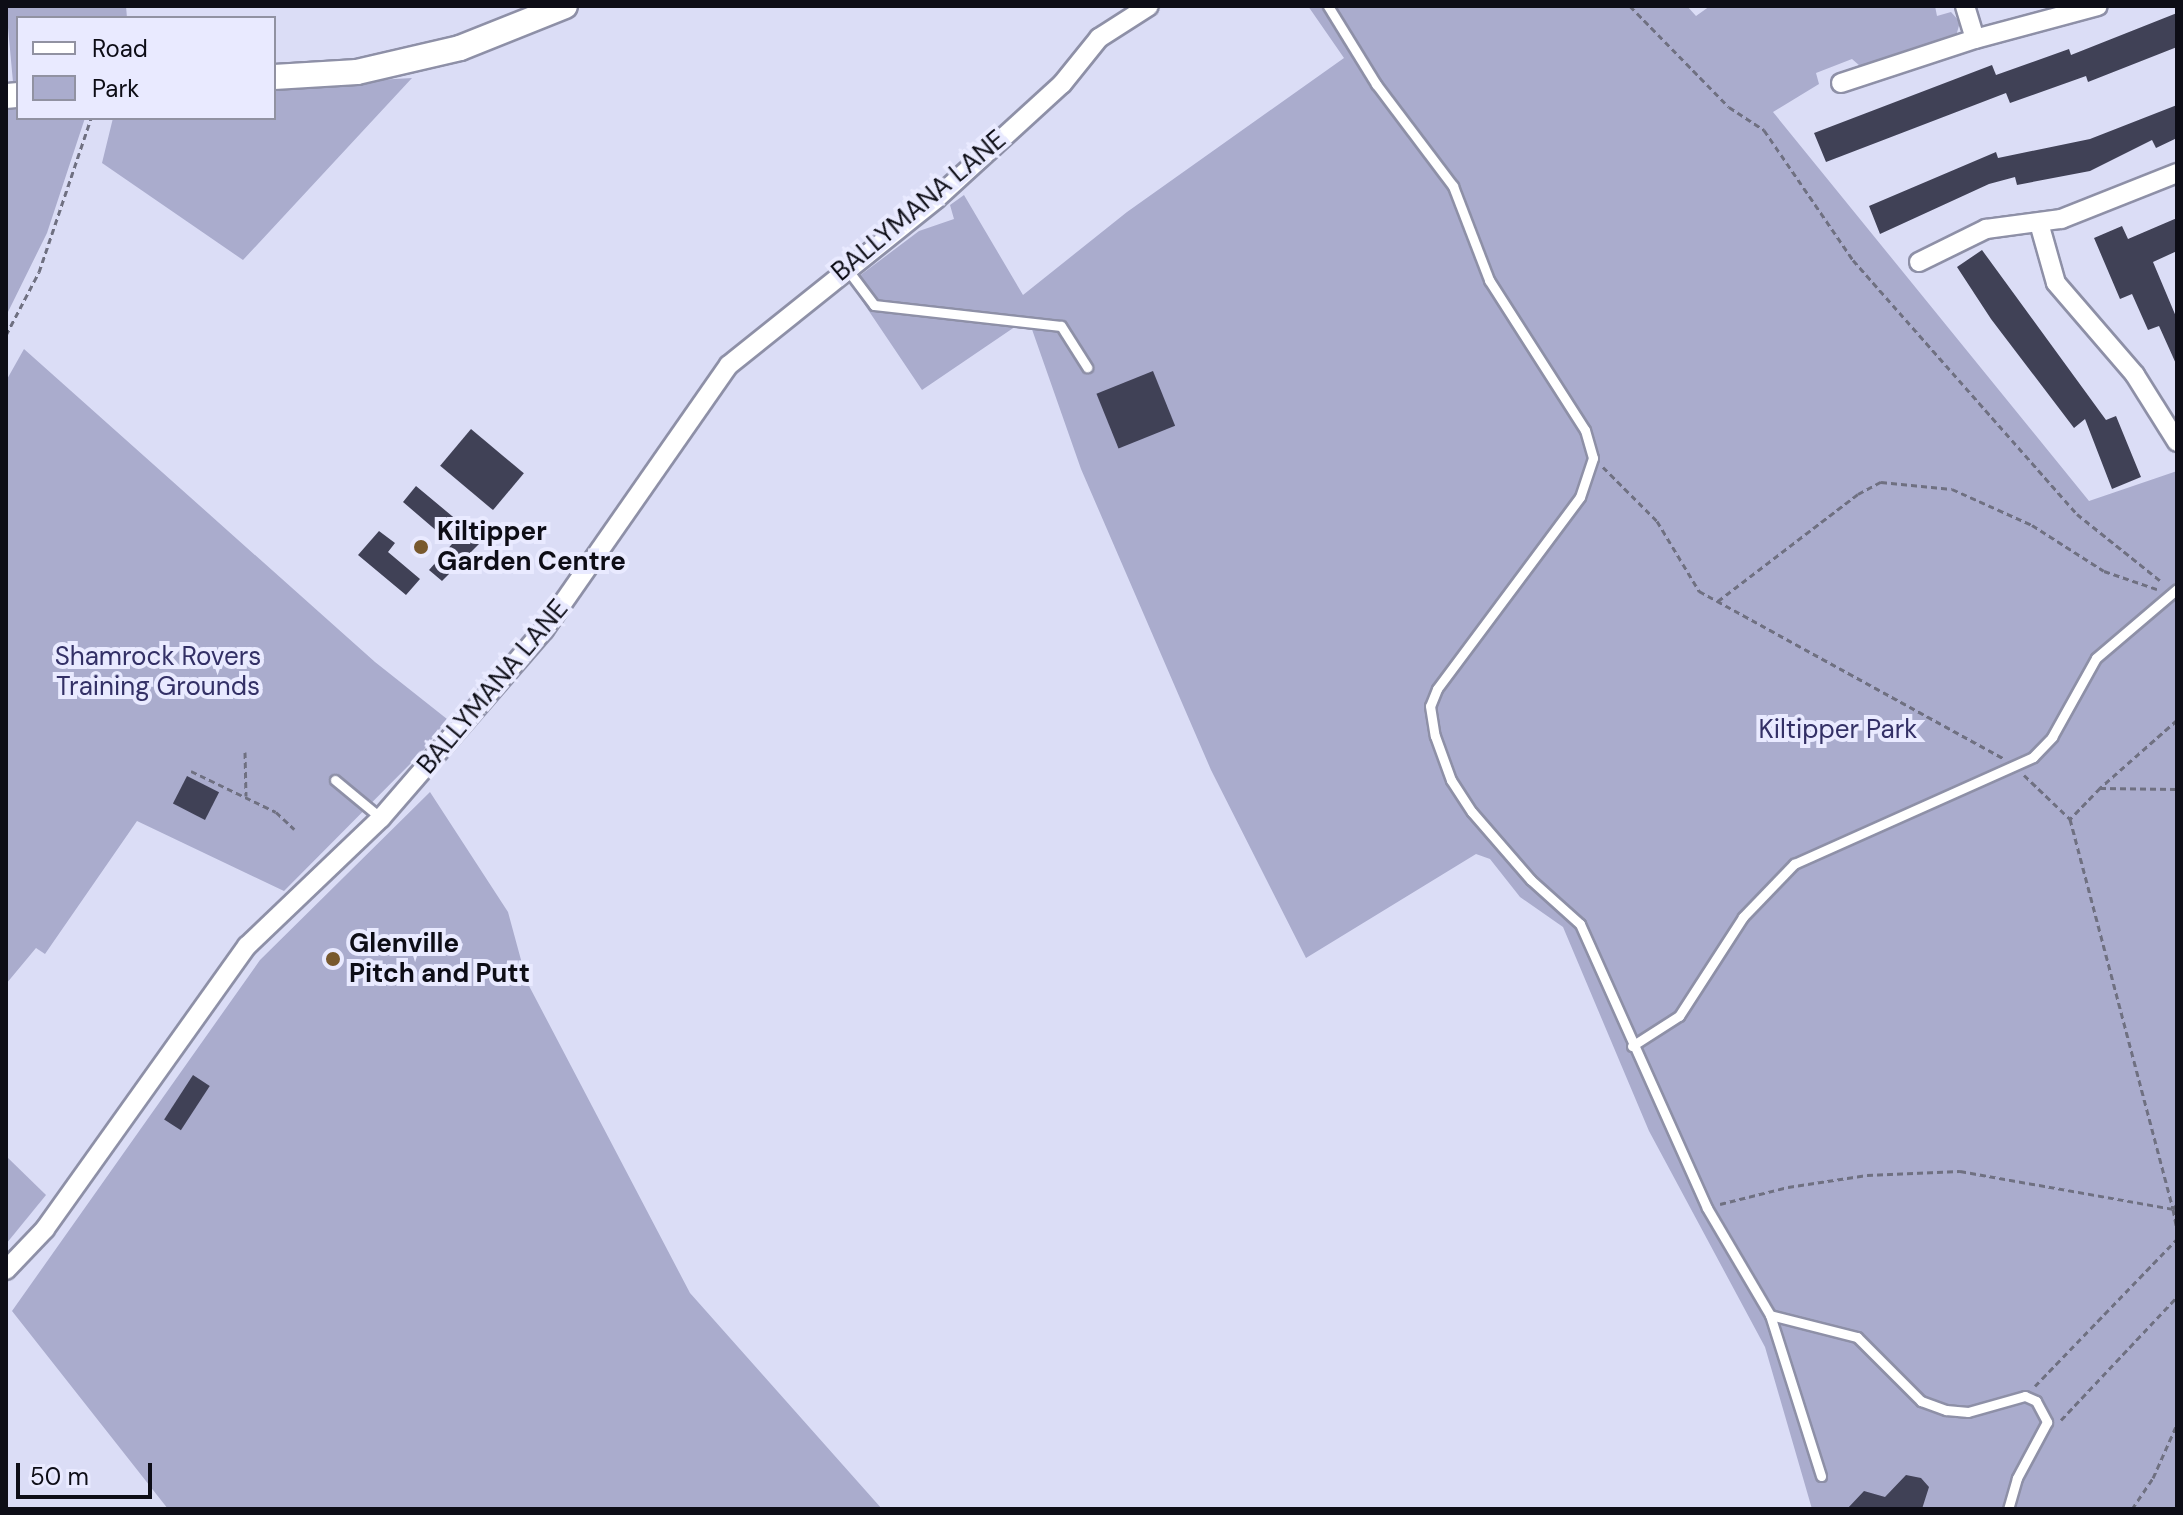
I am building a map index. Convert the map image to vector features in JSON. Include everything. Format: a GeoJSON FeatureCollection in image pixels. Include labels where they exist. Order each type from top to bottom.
{"type":"FeatureCollection","features":[{"type":"Feature","properties":{"kind":"street"},"geometry":{"type":"LineString","coordinates":[[276,77],[357,72],[460,48],[565,6]]}},
{"type":"Feature","properties":{"kind":"street","name":"BALLYMANA LANE"},"geometry":{"type":"LineString","coordinates":[[6,1270],[45,1229],[247,946],[381,818],[593,566],[729,365],[936,199],[1062,84],[1099,38],[1149,6]]}},
{"type":"Feature","properties":{"kind":"street"},"geometry":{"type":"LineString","coordinates":[[1965,6],[1975,39]]}},
{"type":"Feature","properties":{"kind":"street"},"geometry":{"type":"LineString","coordinates":[[1841,83],[1975,39],[2098,6]]}},
{"type":"Feature","properties":{"kind":"street"},"geometry":{"type":"LineString","coordinates":[[1919,262],[1986,229],[2039,223],[2177,173]]}},
{"type":"Feature","properties":{"kind":"street"},"geometry":{"type":"LineString","coordinates":[[2039,223],[2056,283],[2135,375],[2177,442]]}},
{"type":"Feature","properties":{"kind":"lane"},"geometry":{"type":"LineString","coordinates":[[1328,6],[1376,84],[1453,186],[1489,280],[1585,430],[1593,458],[1580,497],[1449,667],[1430,706],[1430,719],[1451,780],[1472,812],[1531,880],[1580,924],[1707,1208],[1770,1315],[1821,1476]]}},
{"type":"Feature","properties":{"kind":"lane"},"geometry":{"type":"LineString","coordinates":[[847,269],[874,305],[1061,326],[1087,367]]}},
{"type":"Feature","properties":{"kind":"lane"},"geometry":{"type":"LineString","coordinates":[[1632,1046],[1679,1016],[1743,917],[1794,864],[2017,768],[2052,737],[2096,658],[2175,590]]}},
{"type":"Feature","properties":{"kind":"lane"},"geometry":{"type":"LineString","coordinates":[[335,780],[381,818]]}},
{"type":"Feature","properties":{"kind":"lane"},"geometry":{"type":"LineString","coordinates":[[1770,1315],[1857,1337],[1921,1401],[1946,1410],[1968,1412],[2025,1396],[2046,1412],[2043,1436],[2017,1478],[2008,1509]]}},
{"type":"Feature","properties":{"kind":"path"},"geometry":{"type":"LineString","coordinates":[[1630,6],[1729,107],[1764,130],[1853,260],[2077,514],[2175,590]]}},
{"type":"Feature","properties":{"kind":"path"},"geometry":{"type":"LineString","coordinates":[[6,335],[39,272],[90,120]]}},
{"type":"Feature","properties":{"kind":"path"},"geometry":{"type":"LineString","coordinates":[[1593,458],[1657,521],[1699,591],[1977,741],[2017,768],[2070,819],[2177,1229]]}},
{"type":"Feature","properties":{"kind":"path"},"geometry":{"type":"LineString","coordinates":[[1717,602],[1858,494],[1881,482],[1952,489],[2032,525],[2131,585],[2175,590]]}},
{"type":"Feature","properties":{"kind":"path"},"geometry":{"type":"LineString","coordinates":[[2070,819],[2177,720]]}},
{"type":"Feature","properties":{"kind":"path"},"geometry":{"type":"LineString","coordinates":[[245,752],[246,797]]}},
{"type":"Feature","properties":{"kind":"path"},"geometry":{"type":"LineString","coordinates":[[191,771],[246,797],[294,829]]}},
{"type":"Feature","properties":{"kind":"path"},"geometry":{"type":"LineString","coordinates":[[2100,788],[2177,789]]}},
{"type":"Feature","properties":{"kind":"path"},"geometry":{"type":"LineString","coordinates":[[1707,1208],[1804,1184],[1960,1171],[2173,1209]]}},
{"type":"Feature","properties":{"kind":"path"},"geometry":{"type":"LineString","coordinates":[[2173,1209],[2177,1204]]}},
{"type":"Feature","properties":{"kind":"path"},"geometry":{"type":"LineString","coordinates":[[2025,1396],[2177,1239]]}},
{"type":"Feature","properties":{"kind":"path"},"geometry":{"type":"LineString","coordinates":[[2043,1436],[2177,1297]]}},
{"type":"Feature","properties":{"kind":"path"},"geometry":{"type":"LineString","coordinates":[[2132,1509],[2153,1478],[2177,1424]]}},
{"type":"Feature","properties":{"kind":"green space"},"geometry":{"type":"Polygon","coordinates":[[[6,6],[126,6],[127,16],[16,16],[14,93],[6,6]]]}},
{"type":"Feature","properties":{"kind":"green space","name":"Kiltipper Park"},"geometry":{"type":"Polygon","coordinates":[[[1308,6],[1687,6],[1696,16],[1710,6],[1935,6],[1937,16],[1951,12],[1960,22],[1956,36],[1872,64],[1860,66],[1852,59],[1816,73],[1819,84],[1773,112],[2089,501],[2177,471],[2177,1509],[1812,1509],[1765,1347],[1649,1131],[1563,927],[1520,897],[1490,859],[1476,854],[1306,958],[1211,770],[1081,469],[1028,318],[922,390],[850,283],[919,231],[954,219],[950,205],[964,195],[1023,295],[1127,212],[1344,58],[1308,6]]]}},
{"type":"Feature","properties":{"kind":"green space"},"geometry":{"type":"Polygon","coordinates":[[[412,78],[243,260],[102,163],[113,120],[276,120],[276,86],[412,78]]]}},
{"type":"Feature","properties":{"kind":"green space"},"geometry":{"type":"Polygon","coordinates":[[[16,109],[16,120],[84,120],[47,233],[6,316],[6,110],[16,109]]]}},
{"type":"Feature","properties":{"kind":"green space","name":"Shamrock Rovers Training Grounds"},"geometry":{"type":"Polygon","coordinates":[[[24,349],[375,662],[447,719],[423,751],[284,891],[137,821],[45,954],[36,948],[6,984],[6,381],[24,349]]]}},
{"type":"Feature","properties":{"kind":"green space"},"geometry":{"type":"Polygon","coordinates":[[[430,792],[508,912],[527,982],[690,1293],[882,1509],[168,1509],[12,1311],[260,960],[430,792]]]}},
{"type":"Feature","properties":{"kind":"green space"},"geometry":{"type":"Polygon","coordinates":[[[6,1156],[46,1195],[6,1244],[6,1156]]]}},
{"type":"Feature","properties":{"kind":"building"},"geometry":{"type":"Polygon","coordinates":[[[2177,13],[2177,47],[2088,82],[2086,76],[2010,103],[2006,93],[1826,162],[1814,133],[1992,65],[1996,75],[2069,49],[2071,55],[2177,13]]]}},
{"type":"Feature","properties":{"kind":"building"},"geometry":{"type":"Polygon","coordinates":[[[2177,105],[2177,138],[2156,148],[2152,140],[2090,171],[2017,185],[2015,177],[1989,184],[1880,234],[1869,206],[1996,152],[1998,158],[2090,139],[2177,105]]]}},
{"type":"Feature","properties":{"kind":"building"},"geometry":{"type":"Polygon","coordinates":[[[2177,218],[2177,251],[2153,262],[2177,319],[2177,366],[2159,326],[2148,330],[2132,294],[2120,299],[2094,238],[2122,226],[2128,239],[2177,218]]]}},
{"type":"Feature","properties":{"kind":"building"},"geometry":{"type":"Polygon","coordinates":[[[1982,250],[2106,420],[2116,416],[2141,477],[2112,489],[2085,419],[2074,428],[1991,319],[1957,267],[1982,250]]]}},
{"type":"Feature","properties":{"kind":"building"},"geometry":{"type":"Polygon","coordinates":[[[1153,371],[1175,426],[1119,449],[1096,394],[1153,371]]]}},
{"type":"Feature","properties":{"kind":"building"},"geometry":{"type":"Polygon","coordinates":[[[471,429],[524,473],[493,510],[440,466],[471,429]]]}},
{"type":"Feature","properties":{"kind":"building"},"geometry":{"type":"Polygon","coordinates":[[[416,486],[482,541],[442,581],[429,570],[452,544],[403,502],[416,486]]]}},
{"type":"Feature","properties":{"kind":"building"},"geometry":{"type":"Polygon","coordinates":[[[379,531],[395,543],[388,552],[420,579],[406,595],[358,555],[379,531]]]}},
{"type":"Feature","properties":{"kind":"building"},"geometry":{"type":"Polygon","coordinates":[[[187,776],[219,792],[205,820],[173,804],[187,776]]]}},
{"type":"Feature","properties":{"kind":"building"},"geometry":{"type":"Polygon","coordinates":[[[193,1075],[210,1086],[181,1130],[164,1119],[193,1075]]]}},
{"type":"Feature","properties":{"kind":"building"},"geometry":{"type":"Polygon","coordinates":[[[1906,1475],[1921,1478],[1929,1487],[1922,1509],[1847,1509],[1864,1491],[1885,1497],[1906,1475]]]}},
{"type":"Feature","properties":{"kind":"place","name":"Kiltipper Garden Centre"},"geometry":{"type":"Point","coordinates":[421,547]}},
{"type":"Feature","properties":{"kind":"place","name":"Glenville Pitch and Putt"},"geometry":{"type":"Point","coordinates":[333,959]}}]}
